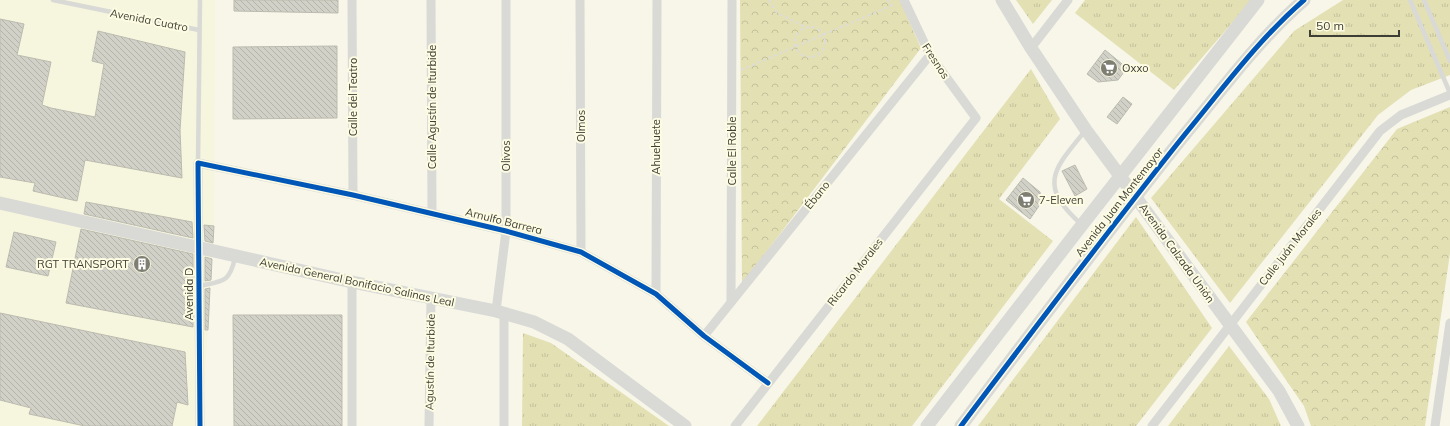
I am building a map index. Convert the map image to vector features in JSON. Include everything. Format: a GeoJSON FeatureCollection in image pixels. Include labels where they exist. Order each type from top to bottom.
{"type":"FeatureCollection","features":[{"type":"Feature","properties":{"kind":"street","name":"Calle del Teatro"},"geometry":{"type":"LineString","coordinates":[[352,0],[353,195]]}},
{"type":"Feature","properties":{"kind":"street","name":"Calle Agustín de Iturbide"},"geometry":{"type":"LineString","coordinates":[[431,0],[432,213]]}},
{"type":"Feature","properties":{"kind":"street","name":"Olivos"},"geometry":{"type":"LineString","coordinates":[[504,426],[500,313],[506,231],[506,0]]}},
{"type":"Feature","properties":{"kind":"street","name":"Olmos"},"geometry":{"type":"LineString","coordinates":[[580,0],[581,252]]}},
{"type":"Feature","properties":{"kind":"street","name":"Ahuehuete"},"geometry":{"type":"LineString","coordinates":[[656,294],[657,0]]}},
{"type":"Feature","properties":{"kind":"street","name":"Calle El Roble"},"geometry":{"type":"LineString","coordinates":[[731,302],[732,0]]}},
{"type":"Feature","properties":{"kind":"street","name":"Avenida Calzada Unión"},"geometry":{"type":"LineString","coordinates":[[1002,0],[1031,48],[1086,130],[1279,391],[1298,426]]}},
{"type":"Feature","properties":{"kind":"street"},"geometry":{"type":"LineString","coordinates":[[1031,48],[1068,0]]}},
{"type":"Feature","properties":{"kind":"street","name":"Avenida Juan Montemayor"},"geometry":{"type":"LineString","coordinates":[[927,426],[1082,224],[1258,0]]}},
{"type":"Feature","properties":{"kind":"street","name":"Avenida Juan Montemayor"},"geometry":{"type":"LineString","coordinates":[[961,426],[1136,196],[1260,43],[1304,0]]}},
{"type":"Feature","properties":{"kind":"street","name":"Fresnos"},"geometry":{"type":"LineString","coordinates":[[901,1],[930,55],[976,118]]}},
{"type":"Feature","properties":{"kind":"street","name":"Ébano"},"geometry":{"type":"LineString","coordinates":[[704,336],[930,55]]}},
{"type":"Feature","properties":{"kind":"street","name":"Calle Juán Morales"},"geometry":{"type":"LineString","coordinates":[[1152,426],[1380,131],[1401,115],[1450,94]]}},
{"type":"Feature","properties":{"kind":"street","name":"Ricardo Morales"},"geometry":{"type":"LineString","coordinates":[[735,426],[976,118]]}},
{"type":"Feature","properties":{"kind":"street","name":"Arnulfo Barrera"},"geometry":{"type":"LineString","coordinates":[[198,163],[432,213],[506,231],[581,252],[656,294],[704,336],[768,383]]}},
{"type":"Feature","properties":{"kind":"street","name":"Avenida D"},"geometry":{"type":"LineString","coordinates":[[198,163],[200,248],[200,426]]}},
{"type":"Feature","properties":{"kind":"street","name":"Avenida General Bonifacio Salinas Leal"},"geometry":{"type":"LineString","coordinates":[[0,203],[352,282],[500,313],[534,322],[568,339],[685,426]]}},
{"type":"Feature","properties":{"kind":"street"},"geometry":{"type":"LineString","coordinates":[[352,282],[352,426]]}},
{"type":"Feature","properties":{"kind":"street","name":"Agustín de Iturbide"},"geometry":{"type":"LineString","coordinates":[[429,426],[431,298]]}},
{"type":"Feature","properties":{"kind":"street"},"geometry":{"type":"LineString","coordinates":[[1435,426],[1450,329]]}},
{"type":"Feature","properties":{"kind":"lane","name":"Avenida Cuatro"},"geometry":{"type":"LineString","coordinates":[[53,0],[199,30]]}},
{"type":"Feature","properties":{"kind":"lane","name":"Avenida D"},"geometry":{"type":"LineString","coordinates":[[198,163],[200,0]]}},
{"type":"Feature","properties":{"kind":"lane"},"geometry":{"type":"LineString","coordinates":[[1410,0],[1450,94]]}},
{"type":"Feature","properties":{"kind":"lane"},"geometry":{"type":"LineString","coordinates":[[1424,0],[1450,61]]}},
{"type":"Feature","properties":{"kind":"lane"},"geometry":{"type":"LineString","coordinates":[[1082,224],[1061,204],[1055,191],[1054,180],[1062,159],[1086,130]]}},
{"type":"Feature","properties":{"kind":"lane"},"geometry":{"type":"LineString","coordinates":[[199,286],[221,282],[227,278],[231,274],[236,256]]}},
{"type":"Feature","properties":{"kind":"path"},"geometry":{"type":"LineString","coordinates":[[769,0],[777,13],[807,28],[817,29],[823,35],[825,46],[822,51],[814,57],[804,56],[796,46],[798,34],[807,28]]}},
{"type":"Feature","properties":{"kind":"path"},"geometry":{"type":"LineString","coordinates":[[886,0],[892,5]]}},
{"type":"Feature","properties":{"kind":"path"},"geometry":{"type":"LineString","coordinates":[[732,74],[901,1]]}},
{"type":"Feature","properties":{"kind":"shaded area"},"geometry":{"type":"Polygon","coordinates":[[[0,0],[215,0],[214,226],[202,426],[0,426],[0,0]]]}},
{"type":"Feature","properties":{"kind":"green space"},"geometry":{"type":"Polygon","coordinates":[[[740,0],[900,0],[921,48],[742,284],[740,0]]]}},
{"type":"Feature","properties":{"kind":"green space"},"geometry":{"type":"Polygon","coordinates":[[[1016,0],[1052,0],[1033,24],[1016,0]]]}},
{"type":"Feature","properties":{"kind":"green space"},"geometry":{"type":"Polygon","coordinates":[[[1085,0],[1252,0],[1174,90],[1075,13],[1085,0]]]}},
{"type":"Feature","properties":{"kind":"green space"},"geometry":{"type":"Polygon","coordinates":[[[1343,0],[1450,0],[1450,75],[1411,90],[1378,115],[1230,303],[1151,198],[1294,31],[1343,0]]]}},
{"type":"Feature","properties":{"kind":"green space"},"geometry":{"type":"Polygon","coordinates":[[[1031,69],[1060,119],[999,199],[1053,241],[912,426],[757,426],[1031,69]]]}},
{"type":"Feature","properties":{"kind":"green space"},"geometry":{"type":"Polygon","coordinates":[[[1450,107],[1450,253],[1425,426],[1311,426],[1304,406],[1246,322],[1397,129],[1450,107]]]}},
{"type":"Feature","properties":{"kind":"green space"},"geometry":{"type":"Polygon","coordinates":[[[1136,217],[1212,328],[1136,426],[978,426],[1136,217]]]}},
{"type":"Feature","properties":{"kind":"green space"},"geometry":{"type":"Polygon","coordinates":[[[523,333],[551,343],[669,426],[522,426],[523,333]]]}},
{"type":"Feature","properties":{"kind":"green space"},"geometry":{"type":"Polygon","coordinates":[[[1229,346],[1269,399],[1281,426],[1168,426],[1229,346]]]}},
{"type":"Feature","properties":{"kind":"building"},"geometry":{"type":"Polygon","coordinates":[[[234,0],[338,0],[338,13],[234,11],[234,0]]]}},
{"type":"Feature","properties":{"kind":"building"},"geometry":{"type":"Polygon","coordinates":[[[0,19],[24,24],[17,55],[51,62],[42,105],[95,117],[104,64],[92,61],[98,31],[185,52],[180,130],[182,178],[85,160],[77,201],[33,191],[35,183],[0,177],[0,19]]]}},
{"type":"Feature","properties":{"kind":"building"},"geometry":{"type":"Polygon","coordinates":[[[337,46],[337,118],[233,119],[233,47],[337,46]]]}},
{"type":"Feature","properties":{"kind":"building"},"geometry":{"type":"Polygon","coordinates":[[[1105,50],[1127,68],[1118,80],[1098,82],[1087,74],[1105,50]]]}},
{"type":"Feature","properties":{"kind":"building"},"geometry":{"type":"Polygon","coordinates":[[[1123,97],[1132,104],[1117,124],[1107,117],[1123,97]]]}},
{"type":"Feature","properties":{"kind":"building","name":"7-Eleven"},"geometry":{"type":"Polygon","coordinates":[[[1075,165],[1087,189],[1075,196],[1062,171],[1075,165]]]}},
{"type":"Feature","properties":{"kind":"building"},"geometry":{"type":"Polygon","coordinates":[[[1023,178],[1040,192],[1041,203],[1030,219],[1006,200],[1023,178]]]}},
{"type":"Feature","properties":{"kind":"building"},"geometry":{"type":"Polygon","coordinates":[[[86,202],[192,222],[193,238],[84,214],[86,202]]]}},
{"type":"Feature","properties":{"kind":"building"},"geometry":{"type":"Polygon","coordinates":[[[204,225],[214,226],[213,243],[205,241],[204,225]]]}},
{"type":"Feature","properties":{"kind":"building","name":"RGT TRANSPORT"},"geometry":{"type":"Polygon","coordinates":[[[81,229],[193,254],[193,327],[66,303],[81,229]]]}},
{"type":"Feature","properties":{"kind":"building"},"geometry":{"type":"Polygon","coordinates":[[[14,232],[56,242],[48,276],[6,267],[14,232]]]}},
{"type":"Feature","properties":{"kind":"building"},"geometry":{"type":"Polygon","coordinates":[[[205,257],[212,259],[211,280],[205,281],[205,257]]]}},
{"type":"Feature","properties":{"kind":"building"},"geometry":{"type":"Polygon","coordinates":[[[210,288],[208,330],[205,330],[205,289],[210,288]]]}},
{"type":"Feature","properties":{"kind":"building"},"geometry":{"type":"Polygon","coordinates":[[[0,313],[185,352],[188,405],[177,402],[172,426],[85,426],[29,414],[31,408],[0,400],[0,313]]]}},
{"type":"Feature","properties":{"kind":"building"},"geometry":{"type":"Polygon","coordinates":[[[233,315],[342,315],[342,426],[234,426],[233,315]]]}},
{"type":"Feature","properties":{"kind":"cycle path"},"geometry":{"type":"LineString","coordinates":[[961,426],[1157,169],[1257,47],[1304,0]]}},
{"type":"Feature","properties":{"kind":"cycle path"},"geometry":{"type":"LineString","coordinates":[[200,426],[198,163],[353,195],[506,231],[581,252],[656,294],[704,336],[768,383]]}},
{"type":"Feature","properties":{"kind":"place","name":"Oxxo"},"geometry":{"type":"Point","coordinates":[1109,68]}},
{"type":"Feature","properties":{"kind":"place","name":"7-Eleven"},"geometry":{"type":"Point","coordinates":[1026,200]}},
{"type":"Feature","properties":{"kind":"place","name":"RGT TRANSPORT"},"geometry":{"type":"Point","coordinates":[142,264]}}]}
